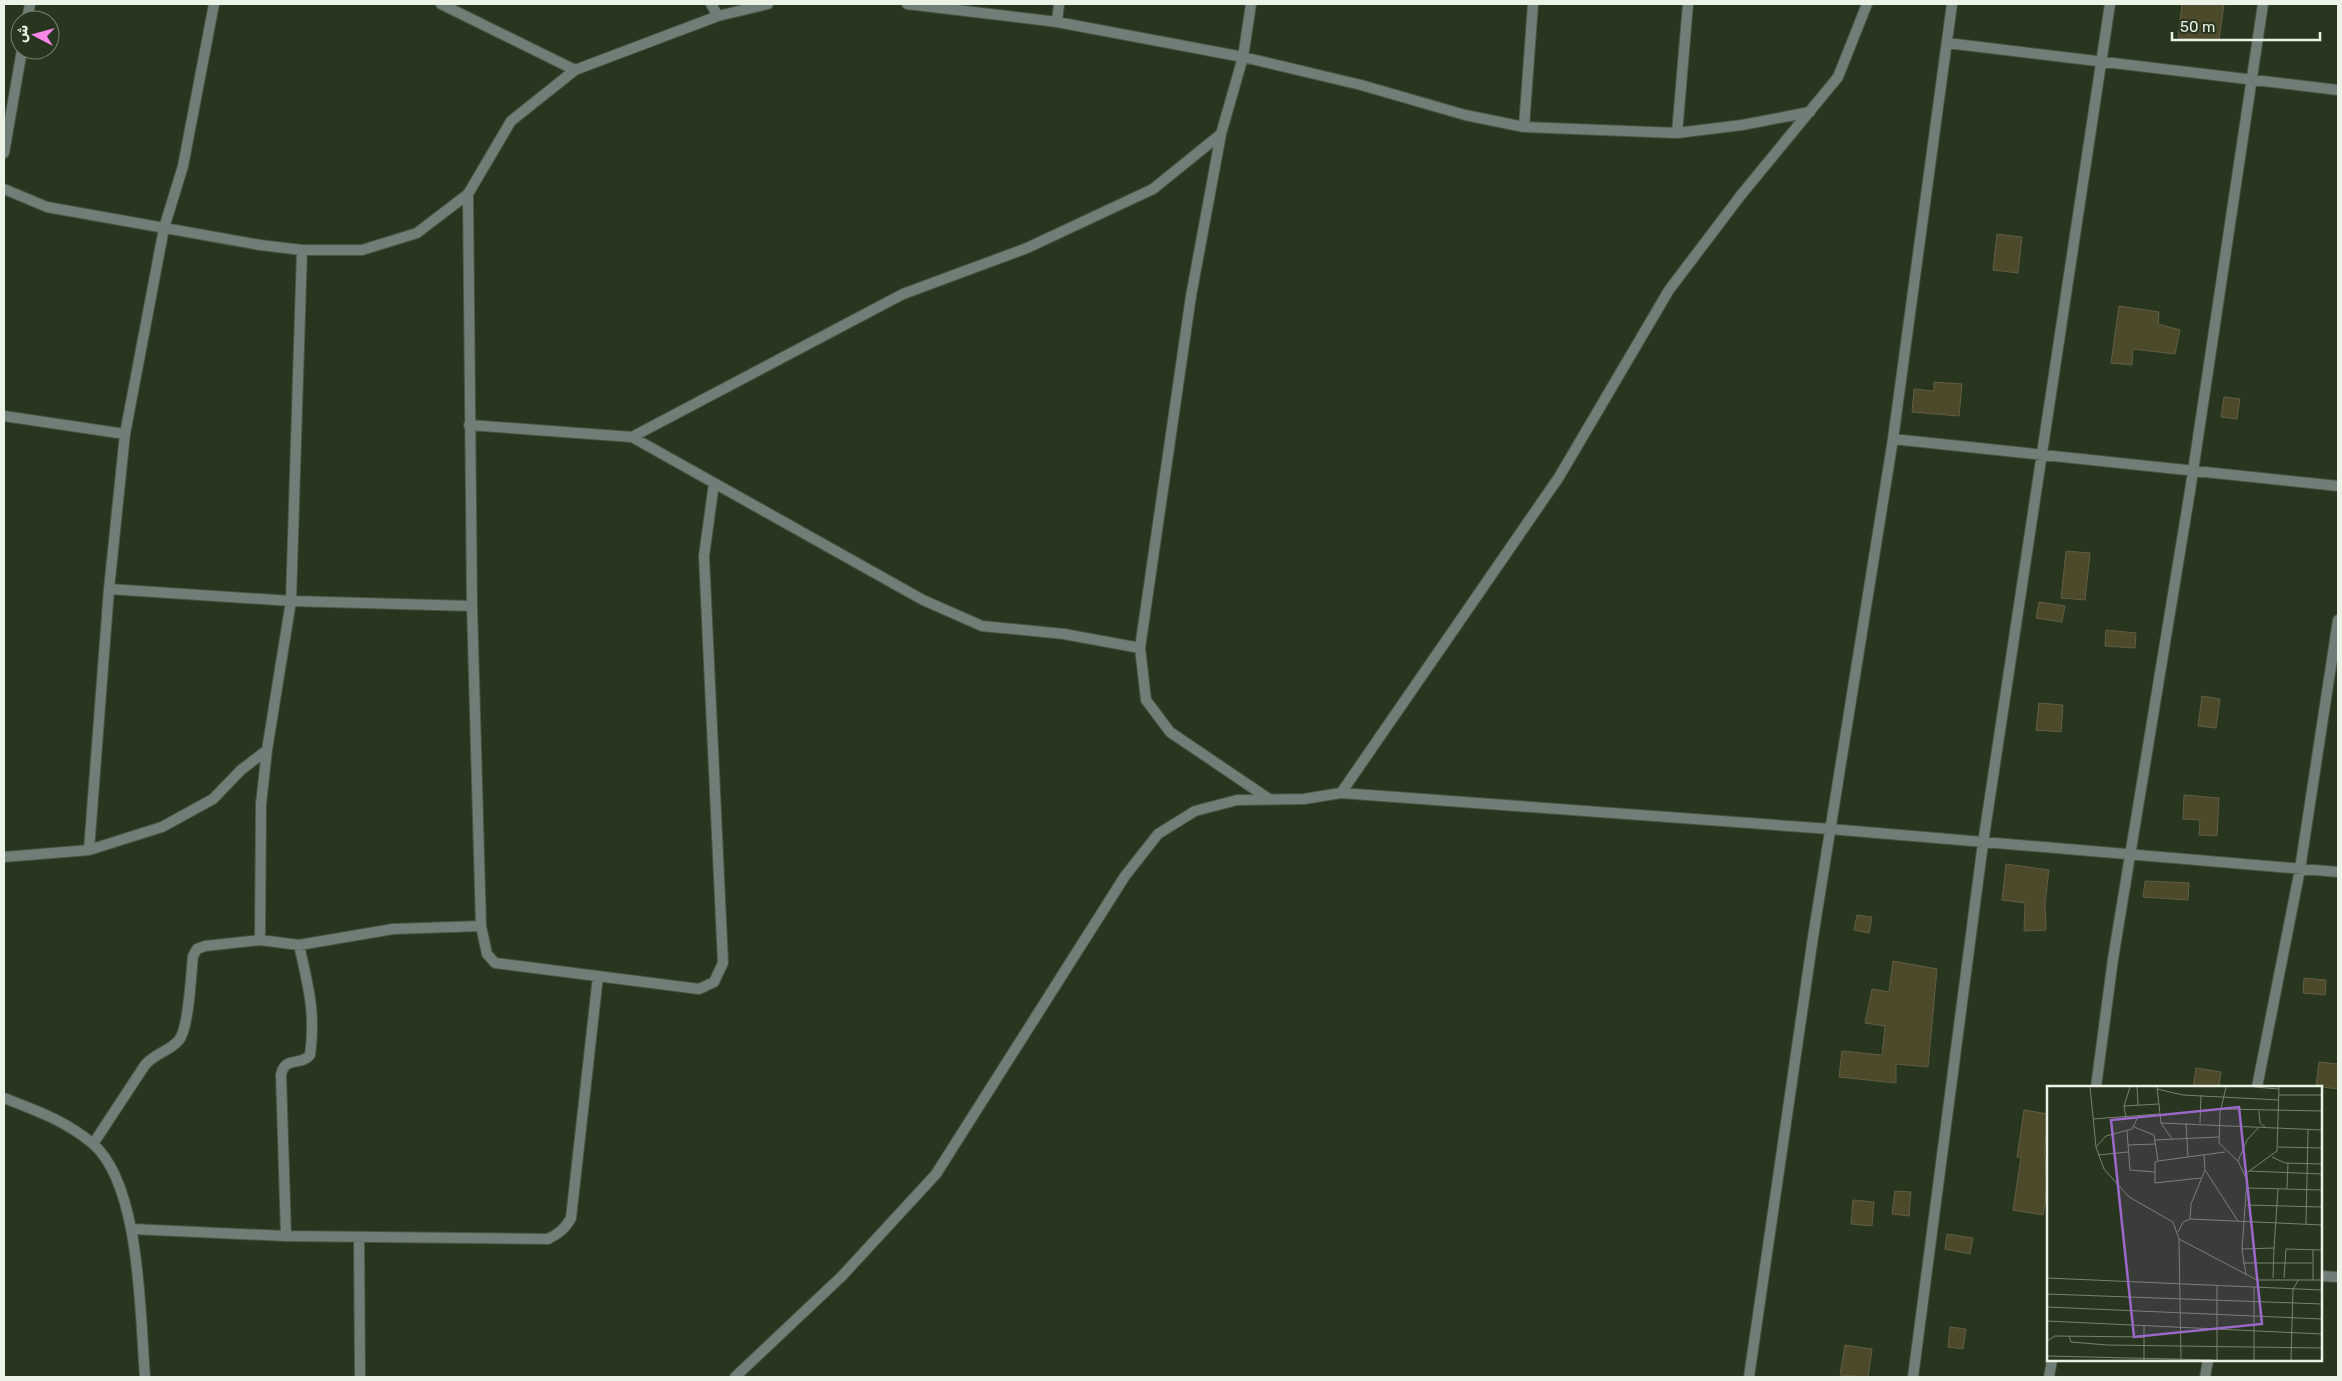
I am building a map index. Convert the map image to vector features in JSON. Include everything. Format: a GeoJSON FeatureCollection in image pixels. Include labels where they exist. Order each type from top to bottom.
{"type":"FeatureCollection","features":[{"type":"Feature","properties":{"kind":"street"},"geometry":{"type":"LineString","coordinates":[[88,850],[109,589],[125,434],[164,228],[183,166],[214,4]]}},
{"type":"Feature","properties":{"kind":"street"},"geometry":{"type":"LineString","coordinates":[[441,4],[575,70]]}},
{"type":"Feature","properties":{"kind":"street"},"geometry":{"type":"LineString","coordinates":[[711,4],[718,16]]}},
{"type":"Feature","properties":{"kind":"street"},"geometry":{"type":"LineString","coordinates":[[4,188],[47,206],[260,245],[302,250],[362,250],[417,233],[468,194],[512,121],[575,70],[718,16],[768,4]]}},
{"type":"Feature","properties":{"kind":"street"},"geometry":{"type":"LineString","coordinates":[[907,4],[1056,22],[1243,57],[1361,85],[1465,115],[1524,127],[1677,133],[1742,125],[1810,112]]}},
{"type":"Feature","properties":{"kind":"street"},"geometry":{"type":"LineString","coordinates":[[1056,22],[1059,4]]}},
{"type":"Feature","properties":{"kind":"street"},"geometry":{"type":"LineString","coordinates":[[1251,4],[1243,57],[1221,134],[1191,296],[1140,648],[1146,700],[1170,732],[1269,799]]}},
{"type":"Feature","properties":{"kind":"street"},"geometry":{"type":"LineString","coordinates":[[1524,127],[1533,4]]}},
{"type":"Feature","properties":{"kind":"street"},"geometry":{"type":"LineString","coordinates":[[1677,133],[1688,4]]}},
{"type":"Feature","properties":{"kind":"street"},"geometry":{"type":"LineString","coordinates":[[1340,793],[1559,477],[1669,290],[1741,195],[1838,76],[1868,4]]}},
{"type":"Feature","properties":{"kind":"street"},"geometry":{"type":"LineString","coordinates":[[1749,1377],[1830,829],[1893,439],[1952,4]]}},
{"type":"Feature","properties":{"kind":"street"},"geometry":{"type":"LineString","coordinates":[[1913,1377],[1984,843],[2103,62],[2110,4]]}},
{"type":"Feature","properties":{"kind":"street"},"geometry":{"type":"LineString","coordinates":[[2096,1086],[2113,959],[2194,470],[2263,4]]}},
{"type":"Feature","properties":{"kind":"street"},"geometry":{"type":"LineString","coordinates":[[1947,43],[2338,90]]}},
{"type":"Feature","properties":{"kind":"street"},"geometry":{"type":"LineString","coordinates":[[4,153],[20,60]]}},
{"type":"Feature","properties":{"kind":"street"},"geometry":{"type":"LineString","coordinates":[[632,437],[903,294],[1027,248],[1153,189],[1221,134]]}},
{"type":"Feature","properties":{"kind":"street"},"geometry":{"type":"LineString","coordinates":[[468,194],[472,606],[482,926],[487,954],[495,963],[699,989],[714,982],[723,962],[704,556],[714,484]]}},
{"type":"Feature","properties":{"kind":"street"},"geometry":{"type":"LineString","coordinates":[[260,940],[261,804],[267,750],[292,601],[302,250]]}},
{"type":"Feature","properties":{"kind":"street"},"geometry":{"type":"LineString","coordinates":[[4,416],[125,434]]}},
{"type":"Feature","properties":{"kind":"street"},"geometry":{"type":"LineString","coordinates":[[469,425],[632,437],[923,600],[982,626],[1064,634],[1140,648]]}},
{"type":"Feature","properties":{"kind":"street"},"geometry":{"type":"LineString","coordinates":[[1893,439],[2338,486]]}},
{"type":"Feature","properties":{"kind":"street"},"geometry":{"type":"LineString","coordinates":[[109,589],[292,601],[472,606]]}},
{"type":"Feature","properties":{"kind":"street"},"geometry":{"type":"LineString","coordinates":[[2257,1086],[2300,868],[2338,620]]}},
{"type":"Feature","properties":{"kind":"street"},"geometry":{"type":"LineString","coordinates":[[4,857],[88,850],[162,827],[213,800],[241,770],[267,750]]}},
{"type":"Feature","properties":{"kind":"street"},"geometry":{"type":"LineString","coordinates":[[735,1377],[842,1276],[936,1174],[1125,876],[1158,834],[1195,811],[1237,800],[1304,799],[1340,793],[1830,829],[2338,872]]}},
{"type":"Feature","properties":{"kind":"street"},"geometry":{"type":"LineString","coordinates":[[93,1144],[151,1057],[178,1041],[184,1033],[193,956],[197,949],[205,946],[260,940],[300,944],[393,930],[482,926]]}},
{"type":"Feature","properties":{"kind":"street"},"geometry":{"type":"LineString","coordinates":[[286,1236],[281,1075],[282,1068],[287,1063],[303,1060],[310,1055],[314,1024],[300,944]]}},
{"type":"Feature","properties":{"kind":"street"},"geometry":{"type":"LineString","coordinates":[[132,1229],[286,1236],[548,1239],[566,1227],[571,1218],[598,976]]}},
{"type":"Feature","properties":{"kind":"street"},"geometry":{"type":"LineString","coordinates":[[4,1098],[60,1120],[93,1144],[112,1167],[132,1229],[146,1377]]}},
{"type":"Feature","properties":{"kind":"street"},"geometry":{"type":"LineString","coordinates":[[359,1237],[360,1377]]}},
{"type":"Feature","properties":{"kind":"street"},"geometry":{"type":"LineString","coordinates":[[2322,1276],[2338,1277]]}},
{"type":"Feature","properties":{"kind":"street"},"geometry":{"type":"LineString","coordinates":[[2049,1377],[2052,1361]]}},
{"type":"Feature","properties":{"kind":"street"},"geometry":{"type":"LineString","coordinates":[[2205,1377],[2208,1361]]}},
{"type":"Feature","properties":{"kind":"building"},"geometry":{"type":"Polygon","coordinates":[[[2182,4],[2224,4],[2219,40],[2178,38],[2182,4]]]}},
{"type":"Feature","properties":{"kind":"building"},"geometry":{"type":"Polygon","coordinates":[[[1997,234],[2022,237],[2018,273],[1993,270],[1997,234]]]}},
{"type":"Feature","properties":{"kind":"building"},"geometry":{"type":"Polygon","coordinates":[[[2119,306],[2159,312],[2158,324],[2180,330],[2175,354],[2133,349],[2132,365],[2111,363],[2119,306]]]}},
{"type":"Feature","properties":{"kind":"building"},"geometry":{"type":"Polygon","coordinates":[[[1934,382],[1962,384],[1959,416],[1912,412],[1914,389],[1934,391],[1934,382]]]}},
{"type":"Feature","properties":{"kind":"building"},"geometry":{"type":"Polygon","coordinates":[[[2224,397],[2240,399],[2237,419],[2221,417],[2224,397]]]}},
{"type":"Feature","properties":{"kind":"building"},"geometry":{"type":"Polygon","coordinates":[[[2066,551],[2090,553],[2085,600],[2061,598],[2066,551]]]}},
{"type":"Feature","properties":{"kind":"building"},"geometry":{"type":"Polygon","coordinates":[[[2039,602],[2065,606],[2062,622],[2036,618],[2039,602]]]}},
{"type":"Feature","properties":{"kind":"building"},"geometry":{"type":"Polygon","coordinates":[[[2106,630],[2136,633],[2135,648],[2105,646],[2106,630]]]}},
{"type":"Feature","properties":{"kind":"building"},"geometry":{"type":"Polygon","coordinates":[[[2202,696],[2220,699],[2216,728],[2198,726],[2202,696]]]}},
{"type":"Feature","properties":{"kind":"building"},"geometry":{"type":"Polygon","coordinates":[[[2039,703],[2063,705],[2061,732],[2036,730],[2039,703]]]}},
{"type":"Feature","properties":{"kind":"building"},"geometry":{"type":"Polygon","coordinates":[[[2184,795],[2219,798],[2217,836],[2199,835],[2200,820],[2183,819],[2184,795]]]}},
{"type":"Feature","properties":{"kind":"building"},"geometry":{"type":"Polygon","coordinates":[[[2006,864],[2049,870],[2045,903],[2046,930],[2024,931],[2025,903],[2002,900],[2006,864]]]}},
{"type":"Feature","properties":{"kind":"building"},"geometry":{"type":"Polygon","coordinates":[[[2145,881],[2189,883],[2188,900],[2143,897],[2145,881]]]}},
{"type":"Feature","properties":{"kind":"building"},"geometry":{"type":"Polygon","coordinates":[[[1857,915],[1872,917],[1869,933],[1854,930],[1857,915]]]}},
{"type":"Feature","properties":{"kind":"building"},"geometry":{"type":"Polygon","coordinates":[[[1893,961],[1937,969],[1928,1067],[1896,1064],[1896,1083],[1839,1077],[1842,1051],[1882,1055],[1885,1026],[1865,1023],[1872,989],[1889,992],[1893,961]]]}},
{"type":"Feature","properties":{"kind":"building"},"geometry":{"type":"Polygon","coordinates":[[[2304,978],[2326,980],[2325,995],[2303,993],[2304,978]]]}},
{"type":"Feature","properties":{"kind":"building"},"geometry":{"type":"Polygon","coordinates":[[[2319,1062],[2338,1064],[2338,1089],[2316,1086],[2319,1062]]]}},
{"type":"Feature","properties":{"kind":"building"},"geometry":{"type":"Polygon","coordinates":[[[2196,1068],[2221,1072],[2219,1086],[2193,1086],[2196,1068]]]}},
{"type":"Feature","properties":{"kind":"building"},"geometry":{"type":"Polygon","coordinates":[[[2024,1110],[2047,1114],[2044,1157],[2047,1157],[2045,1173],[2047,1174],[2047,1191],[2043,1215],[2013,1210],[2021,1157],[2017,1157],[2024,1110]]]}},
{"type":"Feature","properties":{"kind":"building"},"geometry":{"type":"Polygon","coordinates":[[[1895,1191],[1911,1192],[1909,1216],[1892,1214],[1895,1191]]]}},
{"type":"Feature","properties":{"kind":"building"},"geometry":{"type":"Polygon","coordinates":[[[1853,1200],[1874,1202],[1872,1226],[1851,1224],[1853,1200]]]}},
{"type":"Feature","properties":{"kind":"building"},"geometry":{"type":"Polygon","coordinates":[[[1947,1234],[1973,1238],[1970,1254],[1945,1249],[1947,1234]]]}},
{"type":"Feature","properties":{"kind":"building"},"geometry":{"type":"Polygon","coordinates":[[[1950,1327],[1966,1329],[1963,1349],[1948,1347],[1950,1327]]]}},
{"type":"Feature","properties":{"kind":"building"},"geometry":{"type":"Polygon","coordinates":[[[1845,1345],[1872,1349],[1868,1377],[1840,1375],[1845,1345]]]}}]}
